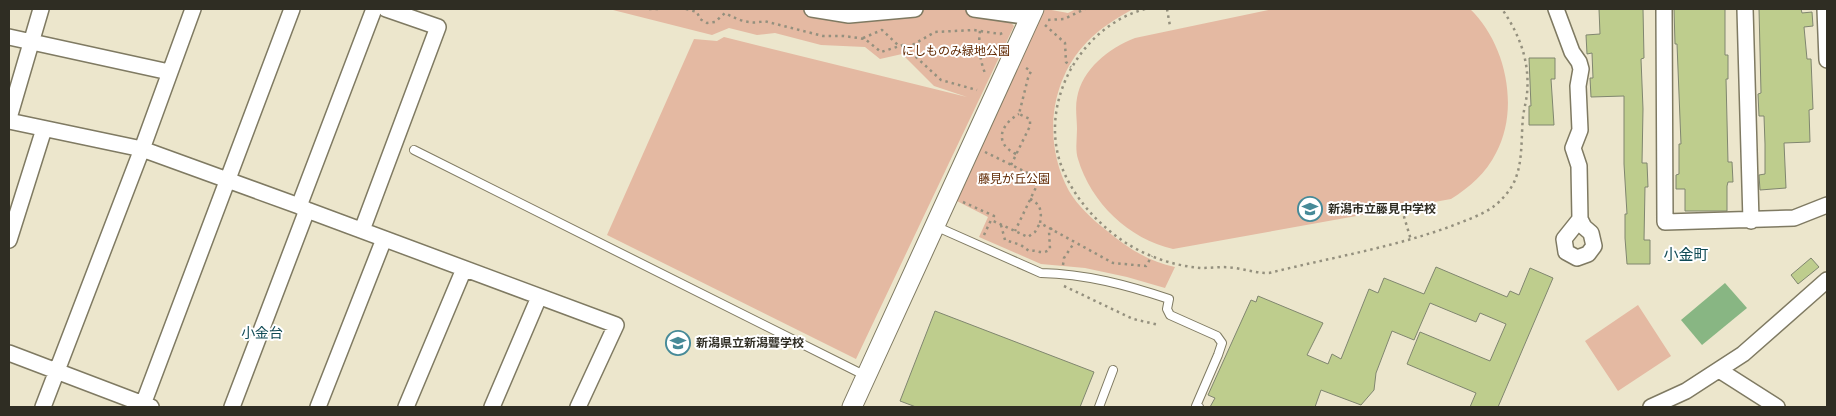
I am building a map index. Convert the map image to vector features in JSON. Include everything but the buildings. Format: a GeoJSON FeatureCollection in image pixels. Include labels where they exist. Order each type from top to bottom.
{"type":"FeatureCollection","features":[{"type":"Feature","properties":{"kind":"street"},"geometry":{"type":"LineString","coordinates":[[41,9],[9,120],[142,149],[616,325],[578,407]]}},
{"type":"Feature","properties":{"kind":"street"},"geometry":{"type":"LineString","coordinates":[[43,407],[142,149],[193,9]]}},
{"type":"Feature","properties":{"kind":"street"},"geometry":{"type":"LineString","coordinates":[[9,353],[145,406],[227,179],[292,9]]}},
{"type":"Feature","properties":{"kind":"street"},"geometry":{"type":"LineString","coordinates":[[232,407],[374,9]]}},
{"type":"Feature","properties":{"kind":"street"},"geometry":{"type":"LineString","coordinates":[[362,230],[438,28],[386,9]]}},
{"type":"Feature","properties":{"kind":"street"},"geometry":{"type":"LineString","coordinates":[[812,9],[849,15],[915,9]]}},
{"type":"Feature","properties":{"kind":"street"},"geometry":{"type":"LineString","coordinates":[[852,407],[1032,13],[974,9]]}},
{"type":"Feature","properties":{"kind":"street"},"geometry":{"type":"LineString","coordinates":[[1556,9],[1572,52],[1580,62],[1581,69],[1578,86],[1580,130],[1573,148],[1579,166],[1580,219]]}},
{"type":"Feature","properties":{"kind":"street"},"geometry":{"type":"LineString","coordinates":[[1664,9],[1665,222],[1751,221],[1794,218],[1827,205]]}},
{"type":"Feature","properties":{"kind":"street"},"geometry":{"type":"LineString","coordinates":[[1745,9],[1751,221]]}},
{"type":"Feature","properties":{"kind":"street"},"geometry":{"type":"LineString","coordinates":[[1825,9],[1827,60]]}},
{"type":"Feature","properties":{"kind":"street"},"geometry":{"type":"LineString","coordinates":[[9,37],[169,72]]}},
{"type":"Feature","properties":{"kind":"street"},"geometry":{"type":"LineString","coordinates":[[9,240],[13,212],[44,129]]}},
{"type":"Feature","properties":{"kind":"street"},"geometry":{"type":"LineString","coordinates":[[318,407],[384,239]]}},
{"type":"Feature","properties":{"kind":"street"},"geometry":{"type":"LineString","coordinates":[[406,407],[464,269]]}},
{"type":"Feature","properties":{"kind":"street"},"geometry":{"type":"LineString","coordinates":[[1651,407],[1686,391],[1743,354],[1827,280]]}},
{"type":"Feature","properties":{"kind":"street"},"geometry":{"type":"LineString","coordinates":[[492,407],[539,298]]}},
{"type":"Feature","properties":{"kind":"street"},"geometry":{"type":"LineString","coordinates":[[1719,370],[1777,407]]}},
{"type":"Feature","properties":{"kind":"lane"},"geometry":{"type":"LineString","coordinates":[[414,150],[866,376]]}},
{"type":"Feature","properties":{"kind":"lane"},"geometry":{"type":"LineString","coordinates":[[935,226],[1041,273],[1105,280],[1169,299],[1167,309],[1170,315],[1217,336],[1222,342],[1218,356],[1196,406],[1199,407]]}},
{"type":"Feature","properties":{"kind":"lane"},"geometry":{"type":"LineString","coordinates":[[1099,407],[1113,370]]}},
{"type":"Feature","properties":{"kind":"path"},"geometry":{"type":"LineString","coordinates":[[649,9],[660,9]]}},
{"type":"Feature","properties":{"kind":"path"},"geometry":{"type":"LineString","coordinates":[[686,9],[698,11],[700,19],[708,23],[715,22],[725,13],[746,22],[756,23],[764,21],[823,36],[861,38],[881,52],[903,45],[940,80],[977,90],[981,82]]}},
{"type":"Feature","properties":{"kind":"path"},"geometry":{"type":"LineString","coordinates":[[1071,67],[1066,62],[1065,43],[1046,27],[1042,21],[1064,19],[1085,9]]}},
{"type":"Feature","properties":{"kind":"path"},"geometry":{"type":"LineString","coordinates":[[1145,9],[1128,15],[1100,33],[1071,67],[1060,94],[1056,127],[1060,162],[1083,205],[1124,242],[1152,256],[1185,266],[1234,268],[1257,274],[1269,273],[1411,240],[1479,215],[1494,206],[1504,196],[1515,181],[1520,160],[1523,114],[1527,94],[1526,64],[1519,39],[1502,9]]}},
{"type":"Feature","properties":{"kind":"path"},"geometry":{"type":"LineString","coordinates":[[1167,9],[1170,26]]}},
{"type":"Feature","properties":{"kind":"path"},"geometry":{"type":"LineString","coordinates":[[861,38],[882,30],[899,46]]}},
{"type":"Feature","properties":{"kind":"path"},"geometry":{"type":"LineString","coordinates":[[980,31],[979,40],[986,73],[989,65]]}},
{"type":"Feature","properties":{"kind":"path"},"geometry":{"type":"LineString","coordinates":[[906,48],[935,32],[980,31],[1000,34],[1005,32],[1001,40]]}},
{"type":"Feature","properties":{"kind":"path"},"geometry":{"type":"LineString","coordinates":[[1016,154],[1009,151],[1002,136],[1003,127],[1010,119],[1019,114],[1031,71],[1021,66]]}},
{"type":"Feature","properties":{"kind":"path"},"geometry":{"type":"LineString","coordinates":[[1011,165],[1030,126],[1030,119],[1019,114]]}},
{"type":"Feature","properties":{"kind":"path"},"geometry":{"type":"LineString","coordinates":[[982,151],[1040,179],[1015,231]]}},
{"type":"Feature","properties":{"kind":"path"},"geometry":{"type":"LineString","coordinates":[[979,246],[991,220],[1028,237],[1035,232],[1042,214],[1036,202],[1030,199]]}},
{"type":"Feature","properties":{"kind":"path"},"geometry":{"type":"LineString","coordinates":[[1402,210],[1411,240]]}},
{"type":"Feature","properties":{"kind":"path"},"geometry":{"type":"LineString","coordinates":[[1040,222],[1074,243],[1113,263],[1146,266],[1152,256]]}},
{"type":"Feature","properties":{"kind":"path"},"geometry":{"type":"LineString","coordinates":[[1001,225],[1005,240],[1021,245],[1029,251],[1033,250],[1040,253],[1046,253],[1050,249],[1048,231],[1052,228]]}},
{"type":"Feature","properties":{"kind":"path"},"geometry":{"type":"LineString","coordinates":[[1062,274],[1064,258],[1074,243]]}},
{"type":"Feature","properties":{"kind":"path"},"geometry":{"type":"LineString","coordinates":[[1041,273],[1133,319],[1158,325]]}},
{"type":"Feature","properties":{"kind":"green space","name":"にしものみ緑地公園"},"geometry":{"type":"Polygon","coordinates":[[[609,9],[974,9],[1002,13],[1014,26],[856,359],[607,235],[694,39],[717,41],[724,37],[967,97],[934,86],[902,54],[880,59],[865,47],[821,45],[775,33],[757,35],[729,28],[712,35],[609,9]]]}},
{"type":"Feature","properties":{"kind":"green space","name":"藤見が丘公園"},"geometry":{"type":"Polygon","coordinates":[[[1046,9],[1068,13],[1076,9],[1133,9],[1097,32],[1074,58],[1064,75],[1058,94],[1054,113],[1053,133],[1061,172],[1069,191],[1091,217],[1130,248],[1156,262],[1175,267],[1165,288],[1085,268],[1041,264],[979,237],[988,217],[955,200],[1036,19],[1046,9]]]}},
{"type":"Feature","properties":{"kind":"green space"},"geometry":{"type":"Polygon","coordinates":[[[1273,9],[1470,9],[1493,40],[1505,77],[1508,97],[1507,117],[1503,136],[1496,153],[1487,167],[1465,190],[1451,199],[1173,249],[1141,237],[1127,228],[1102,204],[1092,190],[1078,159],[1076,148],[1076,102],[1080,88],[1091,69],[1107,54],[1135,38],[1273,9]]]}},
{"type":"Feature","properties":{"kind":"green space"},"geometry":{"type":"Polygon","coordinates":[[[1638,305],[1671,356],[1618,391],[1585,341],[1638,305]]]}},
{"type":"Feature","properties":{"kind":"shaded area"},"geometry":{"type":"Polygon","coordinates":[[[1725,283],[1747,308],[1702,345],[1681,320],[1725,283]]]}},
{"type":"Feature","properties":{"kind":"place","name":"新潟市立藤見中学校"},"geometry":{"type":"Point","coordinates":[1310,209]}},
{"type":"Feature","properties":{"kind":"place","name":"新潟県立新潟聾学校"},"geometry":{"type":"Point","coordinates":[678,343]}},
{"type":"Feature","properties":{"kind":"district","name":"小金町"},"geometry":{"type":"Point","coordinates":[1686,255]}},
{"type":"Feature","properties":{"kind":"district","name":"小金台"},"geometry":{"type":"Point","coordinates":[262,333]}}]}
